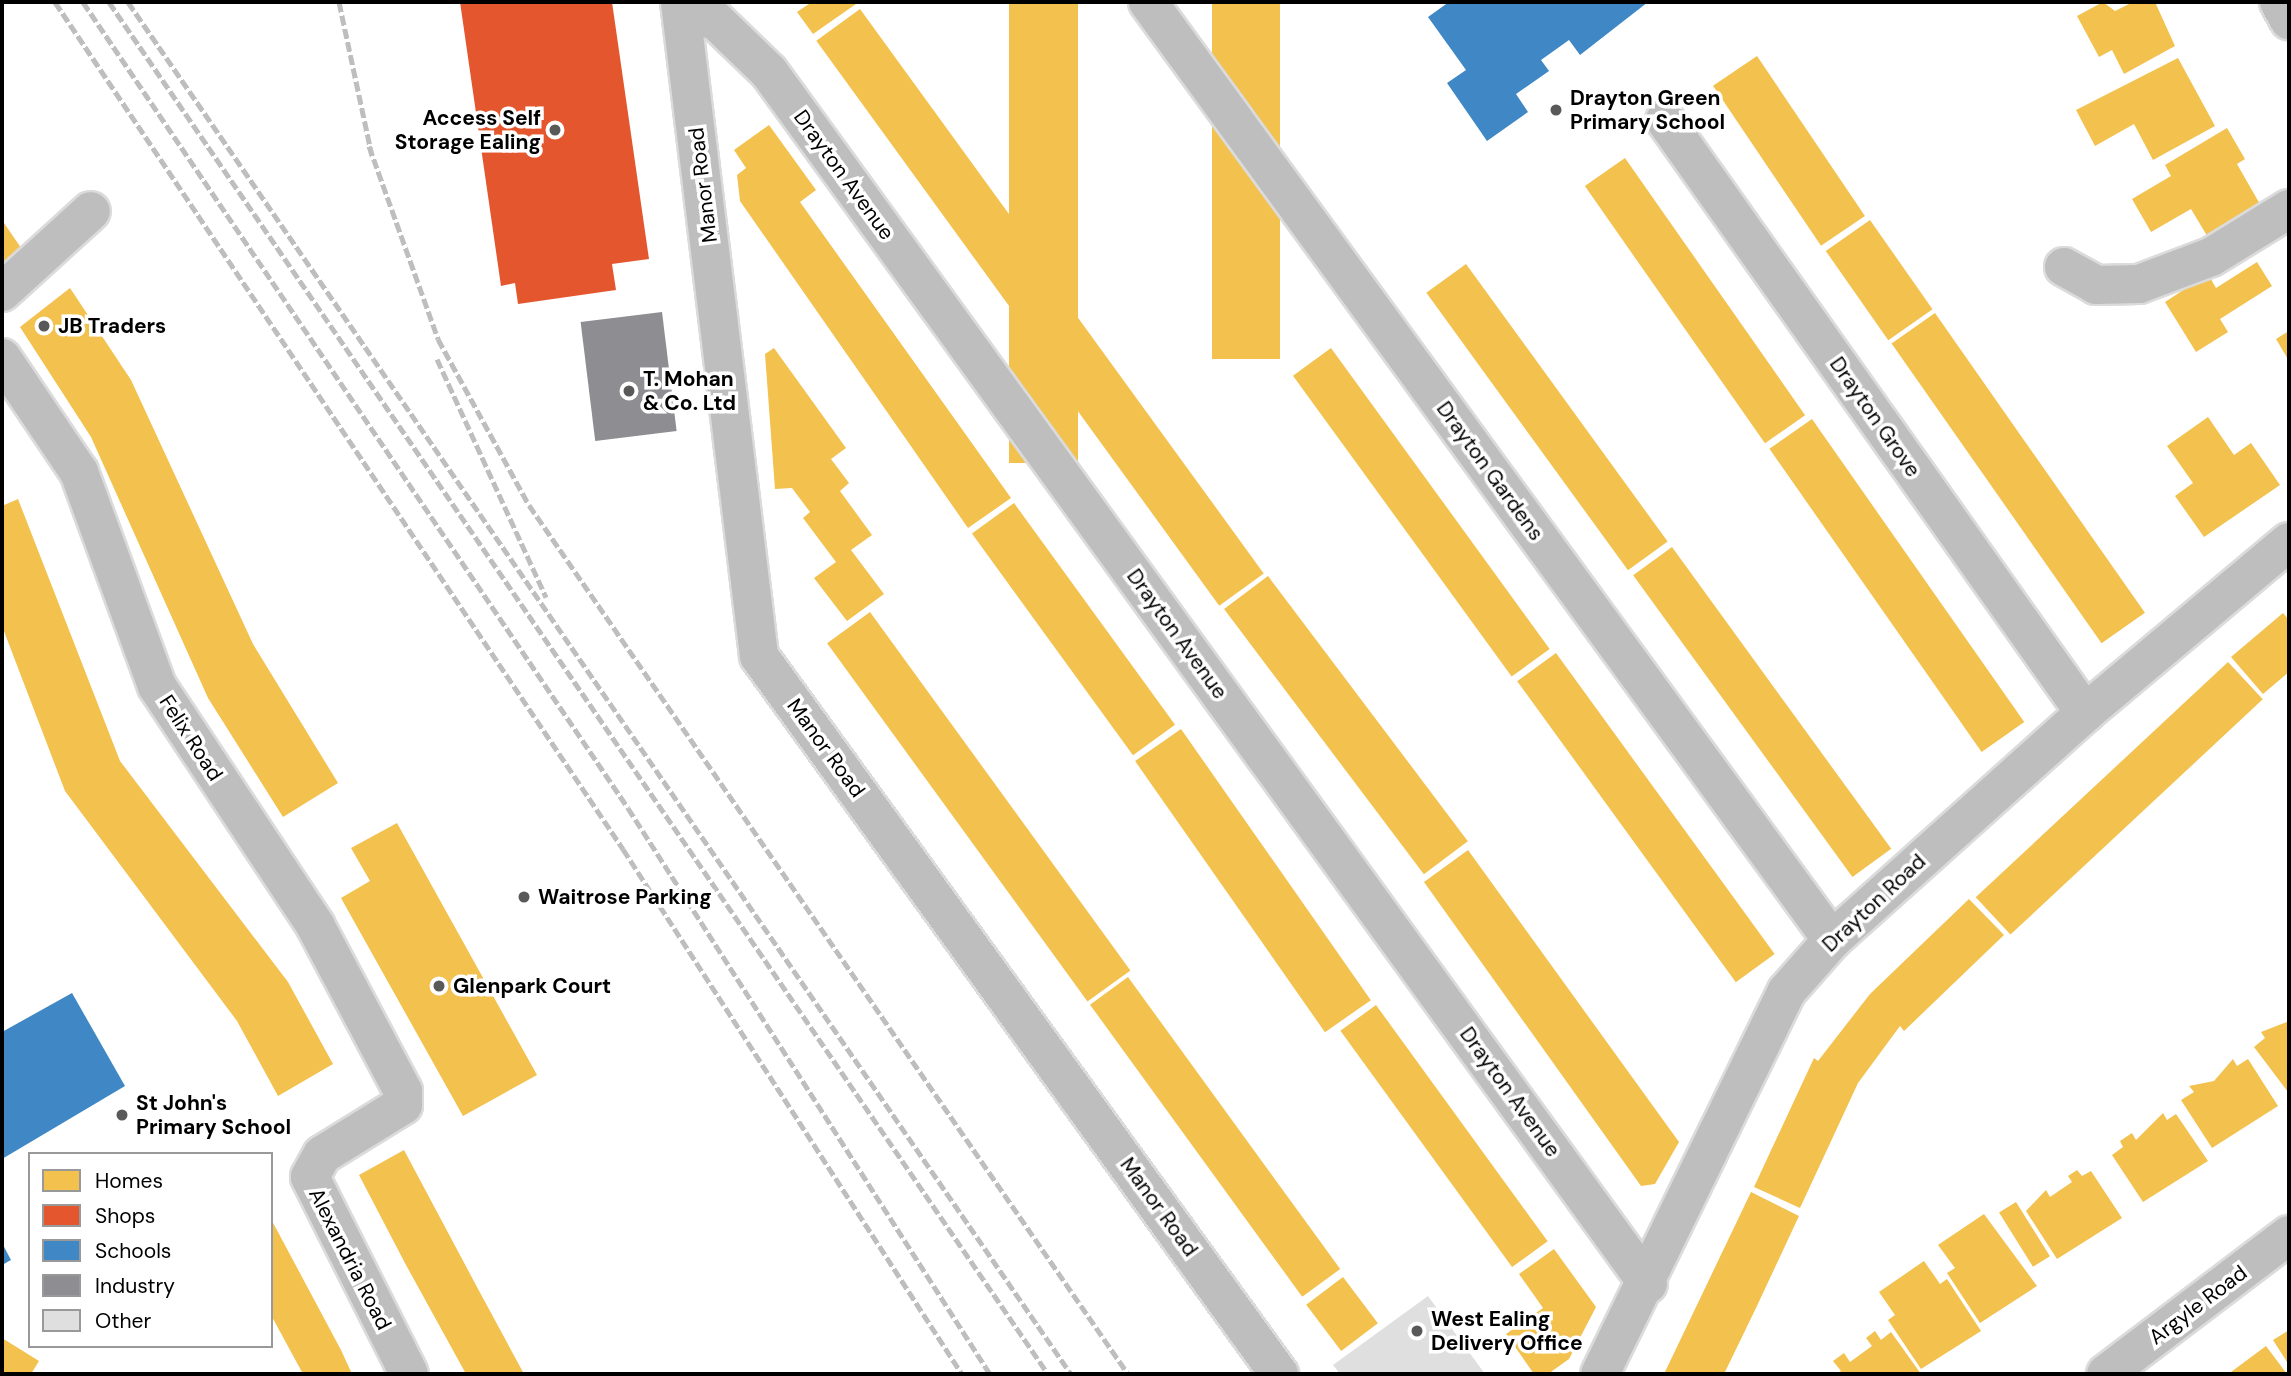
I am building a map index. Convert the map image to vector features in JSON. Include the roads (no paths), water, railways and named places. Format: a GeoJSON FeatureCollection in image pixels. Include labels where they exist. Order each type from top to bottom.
{"type":"FeatureCollection","features":[{"type":"Feature","properties":{"kind":"street","name":"Drayton Gardens"},"geometry":{"type":"LineString","coordinates":[[1148,2],[1832,940]]}},
{"type":"Feature","properties":{"kind":"street"},"geometry":{"type":"LineString","coordinates":[[2279,2],[2289,20]]}},
{"type":"Feature","properties":{"kind":"street","name":"Drayton Avenue"},"geometry":{"type":"LineString","coordinates":[[681,9],[714,19],[769,72],[1648,1284]]}},
{"type":"Feature","properties":{"kind":"street","name":"Manor Road"},"geometry":{"type":"LineString","coordinates":[[681,9],[759,656],[1279,1374]]}},
{"type":"Feature","properties":{"kind":"street","name":"Drayton Grove"},"geometry":{"type":"LineString","coordinates":[[1665,120],[2085,713]]}},
{"type":"Feature","properties":{"kind":"street"},"geometry":{"type":"LineString","coordinates":[[2064,267],[2096,285],[2139,284],[2211,257],[2289,209]]}},
{"type":"Feature","properties":{"kind":"street"},"geometry":{"type":"LineString","coordinates":[[2,292],[91,211]]}},
{"type":"Feature","properties":{"kind":"street","name":"Felix Road"},"geometry":{"type":"LineString","coordinates":[[2,358],[79,472],[157,686],[315,925],[396,1073],[403,1105]]}},
{"type":"Feature","properties":{"kind":"street","name":"Drayton Road"},"geometry":{"type":"LineString","coordinates":[[1600,1374],[1648,1284],[1787,991],[1832,940],[2085,713],[2289,542]]}},
{"type":"Feature","properties":{"kind":"street","name":"Alexandria Road"},"geometry":{"type":"LineString","coordinates":[[403,1105],[322,1155],[310,1177],[409,1374]]}},
{"type":"Feature","properties":{"kind":"street","name":"Argyle Road"},"geometry":{"type":"LineString","coordinates":[[2106,1374],[2289,1235]]}},
{"type":"Feature","properties":{"kind":"railway"},"geometry":{"type":"LineString","coordinates":[[55,2],[623,849],[962,1374]]}},
{"type":"Feature","properties":{"kind":"railway"},"geometry":{"type":"LineString","coordinates":[[83,2],[628,808],[990,1374]]}},
{"type":"Feature","properties":{"kind":"railway"},"geometry":{"type":"LineString","coordinates":[[109,2],[1048,1374]]}},
{"type":"Feature","properties":{"kind":"railway"},"geometry":{"type":"LineString","coordinates":[[128,2],[1071,1374]]}},
{"type":"Feature","properties":{"kind":"railway"},"geometry":{"type":"LineString","coordinates":[[339,2],[372,156]]}},
{"type":"Feature","properties":{"kind":"railway"},"geometry":{"type":"LineString","coordinates":[[369,146],[438,339],[529,505],[1128,1374]]}},
{"type":"Feature","properties":{"kind":"railway"},"geometry":{"type":"LineString","coordinates":[[437,359],[546,597]]}},
{"type":"Feature","properties":{"kind":"place","name":"Drayton Green Primary School"},"geometry":{"type":"Point","coordinates":[1556,110]}},
{"type":"Feature","properties":{"kind":"place","name":"Access Self Storage Ealing"},"geometry":{"type":"Point","coordinates":[555,130]}},
{"type":"Feature","properties":{"kind":"place","name":"JB Traders"},"geometry":{"type":"Point","coordinates":[44,326]}},
{"type":"Feature","properties":{"kind":"place","name":"T. Mohan & Co. Ltd"},"geometry":{"type":"Point","coordinates":[629,391]}},
{"type":"Feature","properties":{"kind":"place","name":"Waitrose Parking"},"geometry":{"type":"Point","coordinates":[524,897]}},
{"type":"Feature","properties":{"kind":"place","name":"Glenpark Court"},"geometry":{"type":"Point","coordinates":[439,986]}},
{"type":"Feature","properties":{"kind":"place","name":"St John's Primary School"},"geometry":{"type":"Point","coordinates":[122,1115]}},
{"type":"Feature","properties":{"kind":"place","name":"West Ealing Delivery Office"},"geometry":{"type":"Point","coordinates":[1417,1331]}}]}
